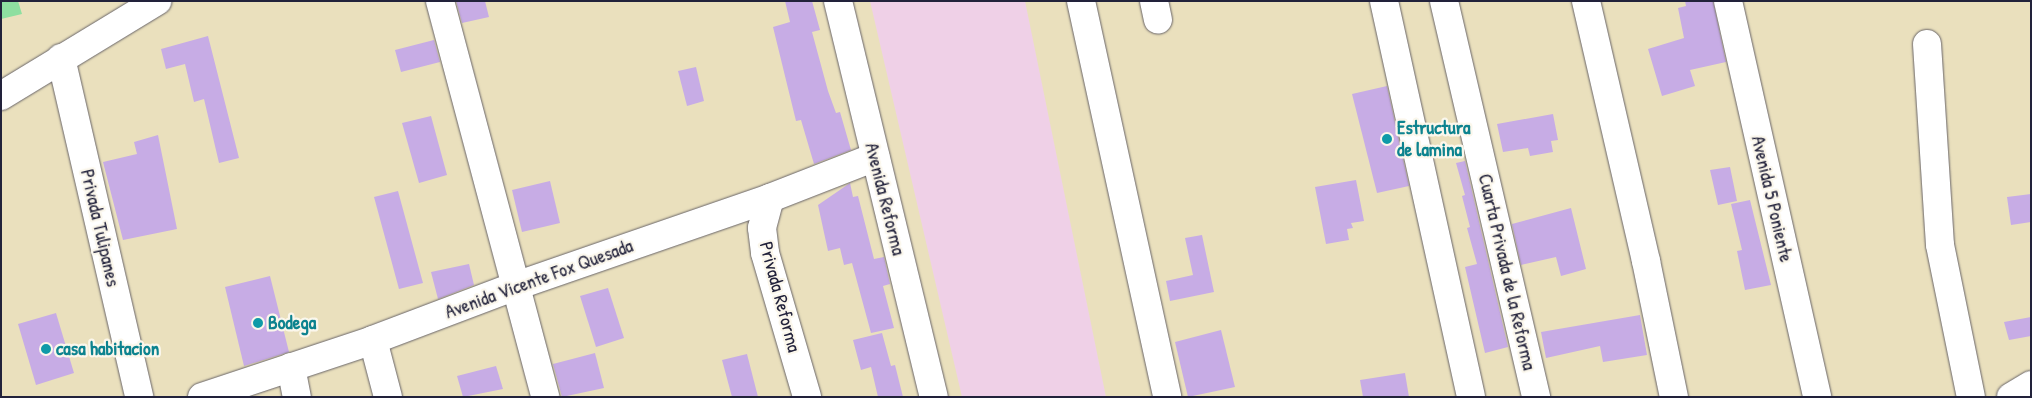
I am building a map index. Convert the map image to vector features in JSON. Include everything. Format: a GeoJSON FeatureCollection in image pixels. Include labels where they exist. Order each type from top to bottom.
{"type":"FeatureCollection","features":[{"type":"Feature","properties":{"kind":"street"},"geometry":{"type":"LineString","coordinates":[[1,96],[157,1]]}},
{"type":"Feature","properties":{"kind":"street"},"geometry":{"type":"LineString","coordinates":[[440,1],[545,397]]}},
{"type":"Feature","properties":{"kind":"street","name":"Avenida Reforma"},"geometry":{"type":"LineString","coordinates":[[838,1],[934,397]]}},
{"type":"Feature","properties":{"kind":"street"},"geometry":{"type":"LineString","coordinates":[[1081,1],[1167,397]]}},
{"type":"Feature","properties":{"kind":"street"},"geometry":{"type":"LineString","coordinates":[[1384,1],[1472,397]]}},
{"type":"Feature","properties":{"kind":"street","name":"Cuarta Privada de la Reforma"},"geometry":{"type":"LineString","coordinates":[[1444,1],[1536,397]]}},
{"type":"Feature","properties":{"kind":"street"},"geometry":{"type":"LineString","coordinates":[[1586,1],[1646,261],[1674,397]]}},
{"type":"Feature","properties":{"kind":"street","name":"Avenida 5 Poniente"},"geometry":{"type":"LineString","coordinates":[[1728,1],[1817,397]]}},
{"type":"Feature","properties":{"kind":"street"},"geometry":{"type":"LineString","coordinates":[[1926,44],[1940,245],[1971,397]]}},
{"type":"Feature","properties":{"kind":"street","name":"Privada Tulipanes"},"geometry":{"type":"LineString","coordinates":[[61,58],[139,397]]}},
{"type":"Feature","properties":{"kind":"street","name":"Avenida Vicente Fox Quesada"},"geometry":{"type":"LineString","coordinates":[[202,397],[373,340],[516,286],[770,198],[875,157]]}},
{"type":"Feature","properties":{"kind":"street","name":"Privada Reforma"},"geometry":{"type":"LineString","coordinates":[[770,198],[762,228],[765,253],[807,397]]}},
{"type":"Feature","properties":{"kind":"street"},"geometry":{"type":"LineString","coordinates":[[373,340],[388,397]]}},
{"type":"Feature","properties":{"kind":"street"},"geometry":{"type":"LineString","coordinates":[[291,367],[297,397]]}},
{"type":"Feature","properties":{"kind":"street"},"geometry":{"type":"LineString","coordinates":[[2011,397],[2031,385]]}},
{"type":"Feature","properties":{"kind":"shaded area"},"geometry":{"type":"Polygon","coordinates":[[[870,1],[1025,1],[1106,397],[962,397],[870,1]]]}},
{"type":"Feature","properties":{"kind":"green space"},"geometry":{"type":"Polygon","coordinates":[[[1,1],[18,1],[22,14],[1,19],[1,1]]]}},
{"type":"Feature","properties":{"kind":"building"},"geometry":{"type":"Polygon","coordinates":[[[456,1],[485,1],[489,17],[462,23],[456,1]]]}},
{"type":"Feature","properties":{"kind":"building"},"geometry":{"type":"Polygon","coordinates":[[[785,1],[812,1],[820,30],[812,32],[828,91],[836,113],[840,112],[851,150],[814,164],[801,120],[796,121],[773,27],[790,22],[785,1]]]}},
{"type":"Feature","properties":{"kind":"building"},"geometry":{"type":"Polygon","coordinates":[[[1685,1],[1713,1],[1726,62],[1690,70],[1695,86],[1662,96],[1648,49],[1684,38],[1678,8],[1686,6],[1685,1]]]}},
{"type":"Feature","properties":{"kind":"building"},"geometry":{"type":"Polygon","coordinates":[[[208,36],[239,158],[219,163],[204,99],[194,102],[185,64],[166,69],[161,49],[208,36]]]}},
{"type":"Feature","properties":{"kind":"building"},"geometry":{"type":"Polygon","coordinates":[[[434,40],[440,62],[401,72],[395,50],[434,40]]]}},
{"type":"Feature","properties":{"kind":"building"},"geometry":{"type":"Polygon","coordinates":[[[696,67],[704,101],[687,106],[678,71],[696,67]]]}},
{"type":"Feature","properties":{"kind":"building","name":"Estructura de lamina"},"geometry":{"type":"Polygon","coordinates":[[[1387,86],[1409,186],[1377,193],[1352,94],[1387,86]]]}},
{"type":"Feature","properties":{"kind":"building"},"geometry":{"type":"Polygon","coordinates":[[[1553,114],[1558,140],[1551,141],[1553,152],[1530,156],[1528,148],[1503,152],[1497,124],[1553,114]]]}},
{"type":"Feature","properties":{"kind":"building"},"geometry":{"type":"Polygon","coordinates":[[[431,116],[447,175],[419,183],[402,123],[431,116]]]}},
{"type":"Feature","properties":{"kind":"building"},"geometry":{"type":"Polygon","coordinates":[[[158,135],[177,229],[123,240],[103,162],[137,154],[134,142],[158,135]]]}},
{"type":"Feature","properties":{"kind":"building"},"geometry":{"type":"Polygon","coordinates":[[[1465,161],[1508,347],[1485,353],[1465,267],[1477,264],[1467,228],[1470,227],[1462,196],[1465,195],[1456,163],[1465,161]]]}},
{"type":"Feature","properties":{"kind":"building"},"geometry":{"type":"Polygon","coordinates":[[[1730,167],[1737,201],[1718,205],[1710,170],[1730,167]]]}},
{"type":"Feature","properties":{"kind":"building"},"geometry":{"type":"Polygon","coordinates":[[[1356,180],[1364,221],[1351,223],[1353,228],[1347,229],[1349,240],[1326,244],[1315,187],[1356,180]]]}},
{"type":"Feature","properties":{"kind":"building"},"geometry":{"type":"Polygon","coordinates":[[[550,181],[560,223],[522,232],[512,190],[550,181]]]}},
{"type":"Feature","properties":{"kind":"building"},"geometry":{"type":"Polygon","coordinates":[[[850,183],[853,197],[858,196],[874,259],[884,257],[890,284],[883,286],[894,328],[871,333],[852,263],[844,265],[840,248],[828,251],[818,205],[850,183]]]}},
{"type":"Feature","properties":{"kind":"building"},"geometry":{"type":"Polygon","coordinates":[[[398,191],[423,283],[399,289],[374,197],[398,191]]]}},
{"type":"Feature","properties":{"kind":"building"},"geometry":{"type":"Polygon","coordinates":[[[2031,194],[2031,222],[2011,225],[2007,197],[2031,194]]]}},
{"type":"Feature","properties":{"kind":"building"},"geometry":{"type":"Polygon","coordinates":[[[1750,200],[1771,285],[1745,290],[1737,251],[1742,250],[1731,204],[1750,200]]]}},
{"type":"Feature","properties":{"kind":"building"},"geometry":{"type":"Polygon","coordinates":[[[1571,208],[1586,269],[1561,276],[1556,257],[1521,265],[1512,224],[1571,208]]]}},
{"type":"Feature","properties":{"kind":"building"},"geometry":{"type":"Polygon","coordinates":[[[1202,235],[1214,292],[1170,301],[1166,281],[1193,275],[1185,238],[1202,235]]]}},
{"type":"Feature","properties":{"kind":"building"},"geometry":{"type":"Polygon","coordinates":[[[469,264],[474,285],[438,299],[431,272],[469,264]]]}},
{"type":"Feature","properties":{"kind":"building","name":"Bodega"},"geometry":{"type":"Polygon","coordinates":[[[270,276],[289,352],[244,366],[225,287],[270,276]]]}},
{"type":"Feature","properties":{"kind":"building"},"geometry":{"type":"Polygon","coordinates":[[[608,288],[624,338],[596,347],[580,296],[608,288]]]}},
{"type":"Feature","properties":{"kind":"building","name":"casa habitacion"},"geometry":{"type":"Polygon","coordinates":[[[56,313],[74,373],[36,385],[18,324],[56,313]]]}},
{"type":"Feature","properties":{"kind":"building"},"geometry":{"type":"Polygon","coordinates":[[[1640,315],[1647,355],[1603,362],[1600,346],[1546,358],[1541,332],[1640,315]]]}},
{"type":"Feature","properties":{"kind":"building"},"geometry":{"type":"Polygon","coordinates":[[[2031,317],[2031,336],[2009,340],[2004,322],[2031,317]]]}},
{"type":"Feature","properties":{"kind":"building"},"geometry":{"type":"Polygon","coordinates":[[[1221,330],[1235,387],[1188,397],[1175,342],[1221,330]]]}},
{"type":"Feature","properties":{"kind":"building"},"geometry":{"type":"Polygon","coordinates":[[[882,333],[891,366],[895,365],[903,397],[878,397],[871,367],[861,370],[853,340],[882,333]]]}},
{"type":"Feature","properties":{"kind":"building"},"geometry":{"type":"Polygon","coordinates":[[[595,353],[604,388],[562,397],[553,364],[595,353]]]}},
{"type":"Feature","properties":{"kind":"building"},"geometry":{"type":"Polygon","coordinates":[[[747,354],[758,397],[732,397],[722,360],[747,354]]]}},
{"type":"Feature","properties":{"kind":"building"},"geometry":{"type":"Polygon","coordinates":[[[496,366],[503,389],[463,397],[457,376],[496,366]]]}},
{"type":"Feature","properties":{"kind":"building"},"geometry":{"type":"Polygon","coordinates":[[[1405,373],[1409,397],[1363,397],[1360,380],[1405,373]]]}},
{"type":"Feature","properties":{"kind":"place","name":"Estructura de lamina"},"geometry":{"type":"Point","coordinates":[1387,139]}},
{"type":"Feature","properties":{"kind":"place","name":"Bodega"},"geometry":{"type":"Point","coordinates":[258,323]}},
{"type":"Feature","properties":{"kind":"place","name":"casa habitacion"},"geometry":{"type":"Point","coordinates":[46,349]}}]}
